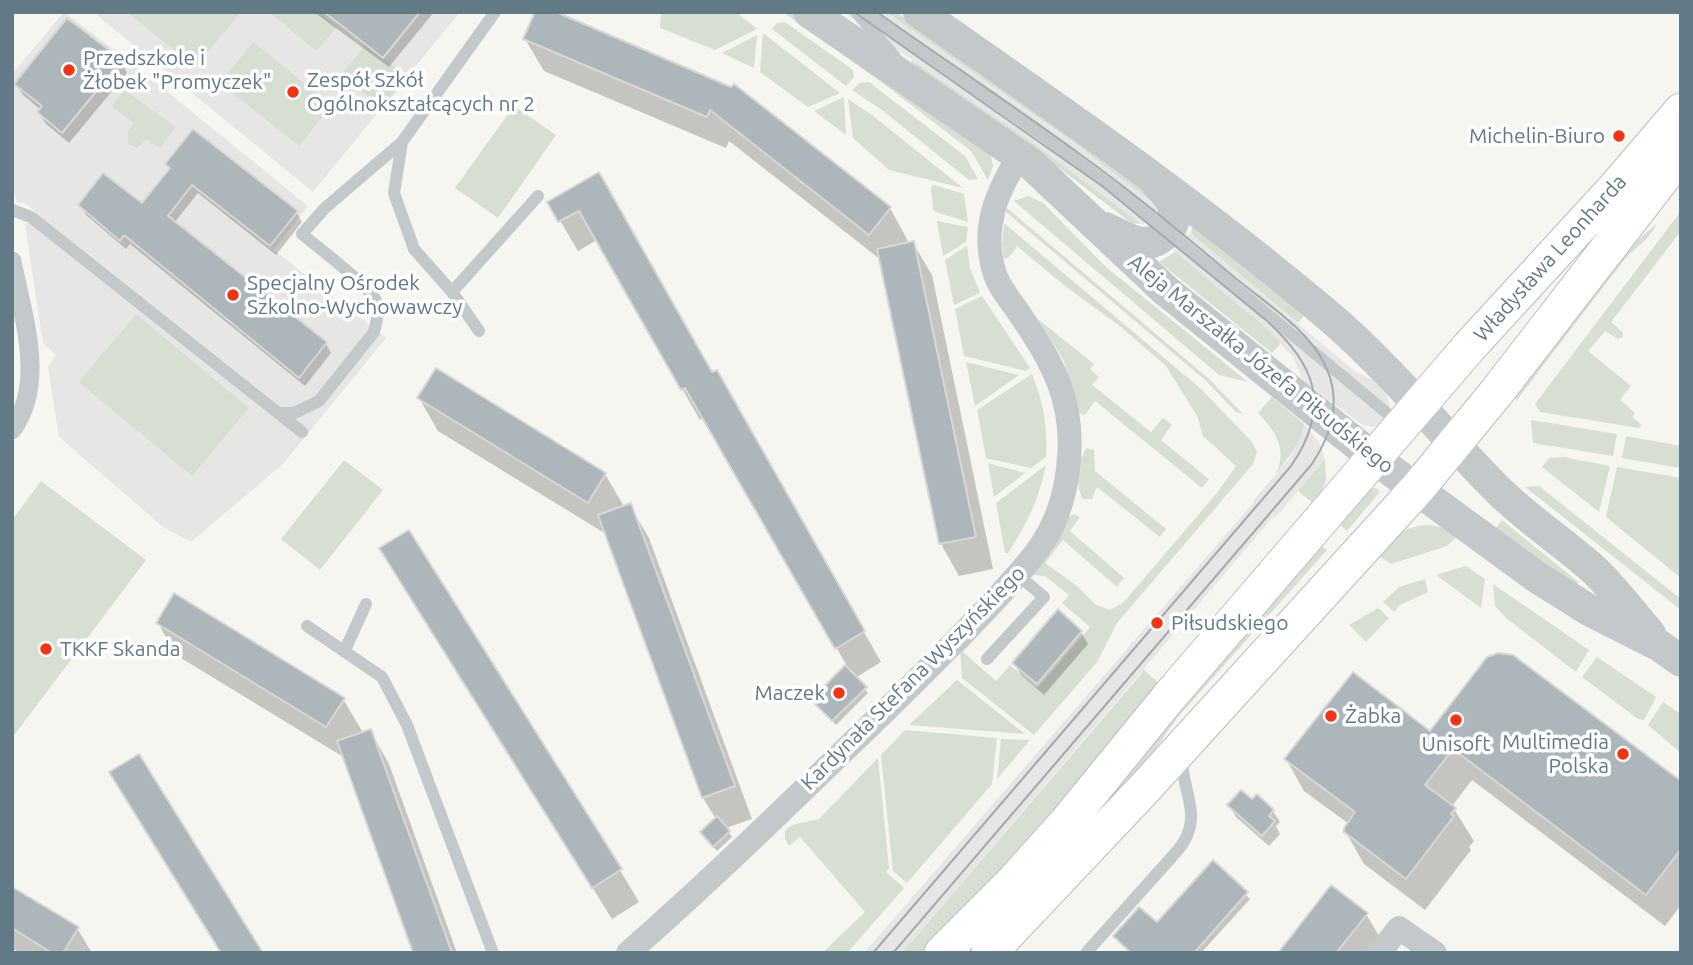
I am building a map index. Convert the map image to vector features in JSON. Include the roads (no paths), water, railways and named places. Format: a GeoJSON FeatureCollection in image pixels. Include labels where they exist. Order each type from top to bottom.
{"type":"FeatureCollection","features":[{"type":"Feature","properties":{"kind":"main road","name":"Władysława Leonharda"},"geometry":{"type":"LineString","coordinates":[[1411,416],[1681,111]]}},
{"type":"Feature","properties":{"kind":"main road","name":"Władysława Leonharda"},"geometry":{"type":"LineString","coordinates":[[1454,445],[1681,154]]}},
{"type":"Feature","properties":{"kind":"main road"},"geometry":{"type":"LineString","coordinates":[[942,953],[1015,880],[1067,822],[1169,697],[1411,416]]}},
{"type":"Feature","properties":{"kind":"main road"},"geometry":{"type":"LineString","coordinates":[[989,953],[1187,742],[1454,445]]}},
{"type":"Feature","properties":{"kind":"street","name":"Aleja Marszałka Józefa Piłsudskiego"},"geometry":{"type":"LineString","coordinates":[[809,12],[856,20],[927,92],[1047,178],[1165,290],[1374,458],[1568,598],[1671,653]]}},
{"type":"Feature","properties":{"kind":"street"},"geometry":{"type":"LineString","coordinates":[[824,12],[856,20]]}},
{"type":"Feature","properties":{"kind":"street","name":"Aleja Marszałka Józefa Piłsudskiego"},"geometry":{"type":"LineString","coordinates":[[919,12],[1082,126],[1226,233],[1332,319],[1376,359],[1411,416],[1454,445],[1507,499],[1605,581],[1671,653]]}},
{"type":"Feature","properties":{"kind":"street","name":"Kardynała Stefana Wyszyńskiego"},"geometry":{"type":"LineString","coordinates":[[628,953],[688,900],[950,648],[1018,575],[1047,536],[1058,512],[1066,480],[1070,440],[1065,401],[1052,364],[1001,286],[994,273],[991,258],[993,207],[997,194],[1019,156]]}},
{"type":"Feature","properties":{"kind":"street"},"geometry":{"type":"LineString","coordinates":[[1095,223],[1144,243],[1155,241],[1168,231],[1174,219],[1173,204],[1150,177]]}},
{"type":"Feature","properties":{"kind":"street"},"geometry":{"type":"LineString","coordinates":[[12,261],[28,342],[30,388],[23,415],[12,430]]}},
{"type":"Feature","properties":{"kind":"street"},"geometry":{"type":"LineString","coordinates":[[1379,953],[1399,928],[1435,953]]}},
{"type":"Feature","properties":{"kind":"lane"},"geometry":{"type":"LineString","coordinates":[[279,413],[294,413],[319,401],[374,332],[378,303],[302,234],[325,208],[402,142],[495,12]]}},
{"type":"Feature","properties":{"kind":"lane"},"geometry":{"type":"LineString","coordinates":[[856,20],[1059,147],[1411,416]]}},
{"type":"Feature","properties":{"kind":"lane"},"geometry":{"type":"LineString","coordinates":[[402,142],[394,192],[414,249],[452,292],[479,331]]}},
{"type":"Feature","properties":{"kind":"lane"},"geometry":{"type":"LineString","coordinates":[[452,292],[537,196]]}},
{"type":"Feature","properties":{"kind":"lane"},"geometry":{"type":"LineString","coordinates":[[12,210],[30,217],[302,432]]}},
{"type":"Feature","properties":{"kind":"lane"},"geometry":{"type":"LineString","coordinates":[[987,659],[1044,597],[1018,575]]}},
{"type":"Feature","properties":{"kind":"lane"},"geometry":{"type":"LineString","coordinates":[[345,650],[366,604]]}},
{"type":"Feature","properties":{"kind":"lane"},"geometry":{"type":"LineString","coordinates":[[307,626],[382,677],[407,725],[493,953]]}},
{"type":"Feature","properties":{"kind":"lane"},"geometry":{"type":"LineString","coordinates":[[1086,953],[1178,850],[1187,835],[1192,810],[1183,776],[1182,757],[1187,742]]}},
{"type":"Feature","properties":{"kind":"tram line"},"geometry":{"type":"LineString","coordinates":[[854,12],[1102,186],[1267,321],[1297,354],[1307,371],[1313,389],[1314,406],[1304,445],[1291,466],[873,953]]}},
{"type":"Feature","properties":{"kind":"tram line"},"geometry":{"type":"LineString","coordinates":[[877,12],[1101,169],[1297,328],[1318,352],[1325,365],[1334,403],[1325,441],[1312,464],[893,953]]}},
{"type":"Feature","properties":{"kind":"place","name":"Przedszkole i Żłobek \"Promyczek\""},"geometry":{"type":"Point","coordinates":[69,70]}},
{"type":"Feature","properties":{"kind":"place","name":"Zespół Szkół Ogólnokształcących nr 2"},"geometry":{"type":"Point","coordinates":[293,92]}},
{"type":"Feature","properties":{"kind":"place","name":"Michelin-Biuro"},"geometry":{"type":"Point","coordinates":[1619,136]}},
{"type":"Feature","properties":{"kind":"place","name":"Specjalny Ośrodek Szkolno-Wychowawczy"},"geometry":{"type":"Point","coordinates":[233,295]}},
{"type":"Feature","properties":{"kind":"place","name":"Piłsudskiego"},"geometry":{"type":"Point","coordinates":[1157,623]}},
{"type":"Feature","properties":{"kind":"place","name":"TKKF Skanda"},"geometry":{"type":"Point","coordinates":[46,649]}},
{"type":"Feature","properties":{"kind":"place","name":"Maczek"},"geometry":{"type":"Point","coordinates":[839,693]}},
{"type":"Feature","properties":{"kind":"place","name":"Żabka"},"geometry":{"type":"Point","coordinates":[1331,716]}},
{"type":"Feature","properties":{"kind":"place","name":"Unisoft"},"geometry":{"type":"Point","coordinates":[1456,720]}},
{"type":"Feature","properties":{"kind":"place","name":"Multimedia Polska"},"geometry":{"type":"Point","coordinates":[1623,754]}}]}
